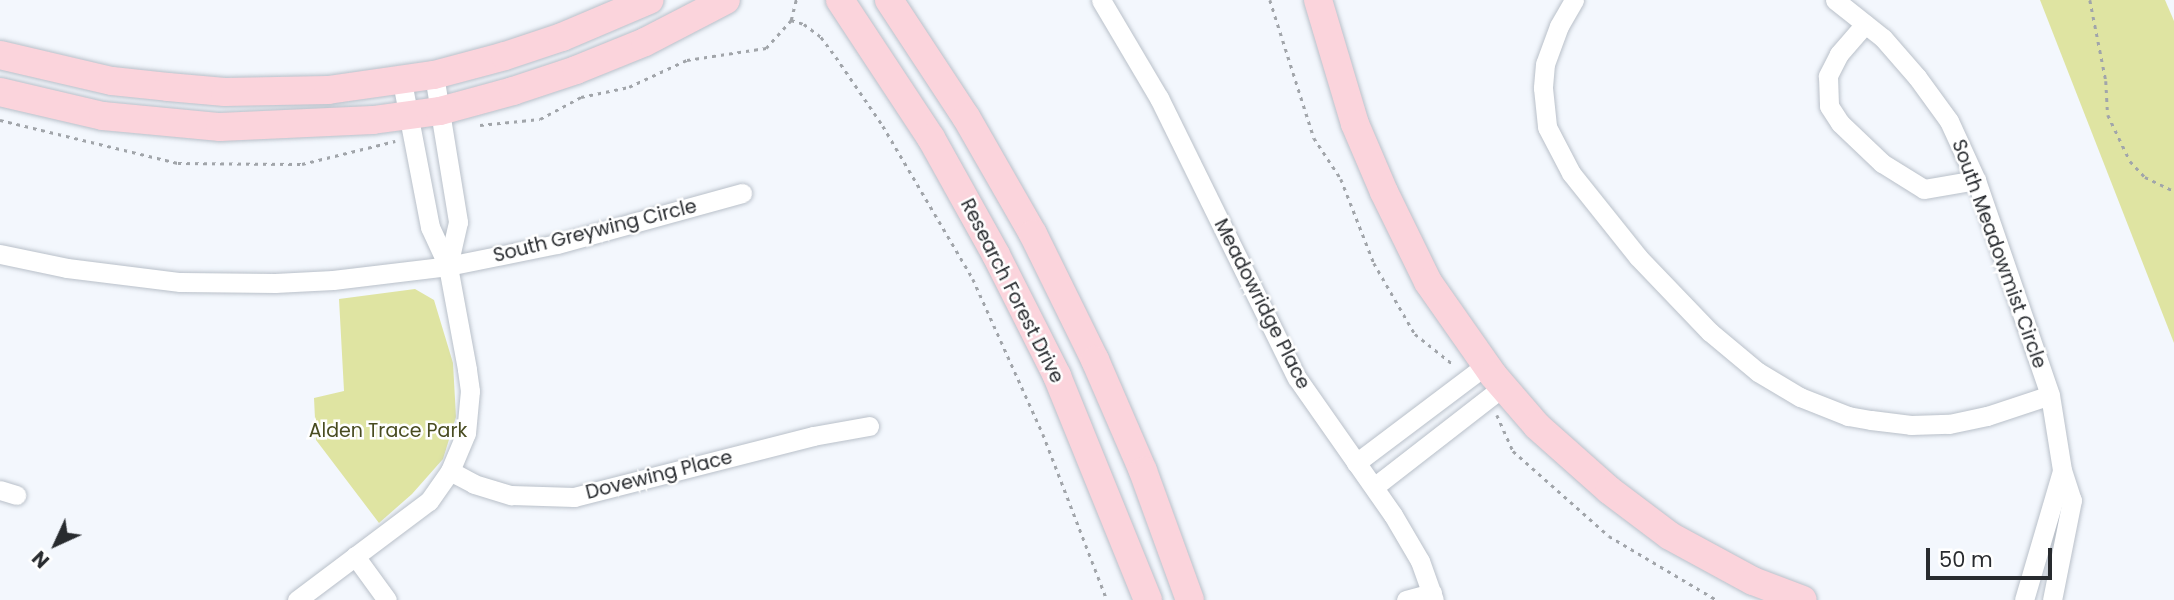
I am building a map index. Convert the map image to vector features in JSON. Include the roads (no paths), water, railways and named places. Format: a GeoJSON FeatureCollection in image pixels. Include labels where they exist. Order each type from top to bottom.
{"type":"FeatureCollection","features":[{"type":"Feature","properties":{"kind":"street"},"geometry":{"type":"LineString","coordinates":[[0,55],[112,81],[225,92],[328,90],[433,75],[562,37],[649,0]]}},
{"type":"Feature","properties":{"kind":"street"},"geometry":{"type":"LineString","coordinates":[[0,92],[103,116],[219,127],[327,125],[408,116],[440,111],[576,70],[645,42],[726,0]]}},
{"type":"Feature","properties":{"kind":"street","name":"Research Forest Drive"},"geometry":{"type":"LineString","coordinates":[[840,0],[931,138],[996,255],[1057,376],[1148,600]]}},
{"type":"Feature","properties":{"kind":"street"},"geometry":{"type":"LineString","coordinates":[[890,0],[966,117],[1033,234],[1095,359],[1143,471],[1191,600]]}},
{"type":"Feature","properties":{"kind":"street","name":"Meadowridge Place"},"geometry":{"type":"LineString","coordinates":[[1101,0],[1159,98],[1297,378],[1374,487],[1420,561],[1433,597]]}},
{"type":"Feature","properties":{"kind":"street"},"geometry":{"type":"LineString","coordinates":[[1318,0],[1356,124],[1384,192],[1428,282],[1495,376],[1558,444],[1609,490],[1670,536],[1752,581],[1803,600]]}},
{"type":"Feature","properties":{"kind":"street"},"geometry":{"type":"LineString","coordinates":[[1574,0],[1559,26],[1545,64],[1543,88],[1547,127],[1571,173],[1638,257],[1720,340],[1758,372],[1800,397],[1848,416],[1911,425],[1949,424],[1987,416],[2050,396]]}},
{"type":"Feature","properties":{"kind":"street","name":"South Meadowmist Circle"},"geometry":{"type":"LineString","coordinates":[[1835,0],[1883,38],[1934,99],[1961,144],[1976,180],[2050,396],[2062,470],[2072,500],[2052,600]]}},
{"type":"Feature","properties":{"kind":"street"},"geometry":{"type":"LineString","coordinates":[[1865,24],[1839,54],[1828,76],[1829,106],[1840,123],[1882,163],[1924,189],[1976,180]]}},
{"type":"Feature","properties":{"kind":"street"},"geometry":{"type":"LineString","coordinates":[[433,75],[458,222],[448,266]]}},
{"type":"Feature","properties":{"kind":"street"},"geometry":{"type":"LineString","coordinates":[[297,600],[429,501],[450,471],[466,433],[470,391],[448,266],[430,227],[402,80]]}},
{"type":"Feature","properties":{"kind":"street","name":"South Greywing Circle"},"geometry":{"type":"LineString","coordinates":[[0,254],[67,268],[180,282],[275,283],[378,276],[448,266],[557,244],[742,193]]}},
{"type":"Feature","properties":{"kind":"street"},"geometry":{"type":"LineString","coordinates":[[1356,463],[1495,376]]}},
{"type":"Feature","properties":{"kind":"street"},"geometry":{"type":"LineString","coordinates":[[1374,487],[1495,376]]}},
{"type":"Feature","properties":{"kind":"street","name":"Dovewing Place"},"geometry":{"type":"LineString","coordinates":[[450,471],[474,484],[512,495],[574,496],[813,436],[869,426]]}},
{"type":"Feature","properties":{"kind":"street","name":"South Meadowmist Circle"},"geometry":{"type":"LineString","coordinates":[[2024,600],[2062,470]]}},
{"type":"Feature","properties":{"kind":"street"},"geometry":{"type":"LineString","coordinates":[[355,556],[387,600]]}},
{"type":"Feature","properties":{"kind":"street"},"geometry":{"type":"LineString","coordinates":[[1406,600],[1433,597]]}},
{"type":"Feature","properties":{"kind":"park label","name":"Alden Trace Park"},"geometry":{"type":"Point","coordinates":[388,431]}}]}
